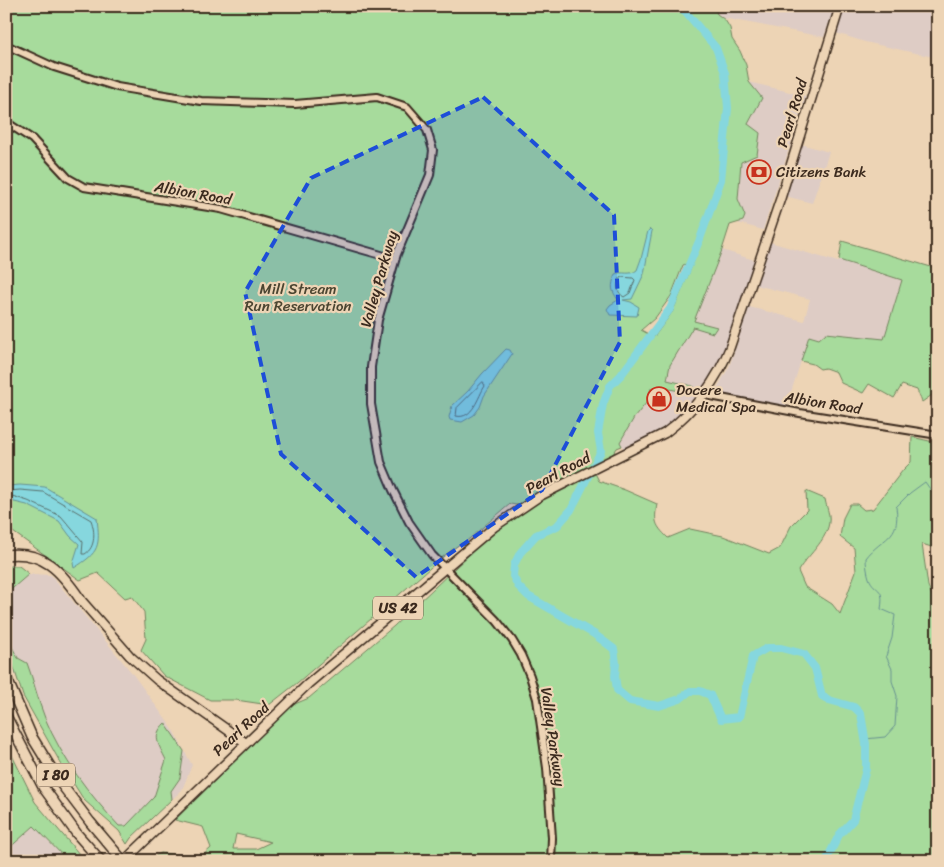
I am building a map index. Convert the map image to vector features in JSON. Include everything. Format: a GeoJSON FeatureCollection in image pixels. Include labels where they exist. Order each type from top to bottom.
{"type":"FeatureCollection","features":[{"type":"Feature","properties":{"kind":"highway"},"geometry":{"type":"LineString","coordinates":[[6,557],[20,554],[33,555],[42,559],[54,568],[80,600]]}},
{"type":"Feature","properties":{"kind":"highway","name":"I 80"},"geometry":{"type":"LineString","coordinates":[[6,677],[32,737],[60,781],[90,822],[123,861]]}},
{"type":"Feature","properties":{"kind":"highway","name":"I 80"},"geometry":{"type":"LineString","coordinates":[[6,716],[43,787],[77,834],[101,861]]}},
{"type":"Feature","properties":{"kind":"main road","name":"Pearl Road"},"geometry":{"type":"LineString","coordinates":[[123,861],[308,684],[494,527],[540,496],[665,433],[683,419],[705,394],[720,370],[730,347],[780,200],[840,6]]}},
{"type":"Feature","properties":{"kind":"main road"},"geometry":{"type":"LineString","coordinates":[[80,600],[130,656],[157,680],[246,743]]}},
{"type":"Feature","properties":{"kind":"street","name":"Valley Parkway"},"geometry":{"type":"LineString","coordinates":[[6,45],[54,67],[117,86],[201,101],[295,104],[377,97],[407,107],[427,130],[433,150],[430,175],[395,259],[378,320],[371,367],[371,404],[381,462],[409,522],[421,541],[445,569],[497,621],[516,647],[530,676],[537,699],[547,768],[552,861]]}},
{"type":"Feature","properties":{"kind":"street","name":"Albion Road"},"geometry":{"type":"LineString","coordinates":[[6,122],[32,139],[68,178],[84,187],[221,209],[395,259]]}},
{"type":"Feature","properties":{"kind":"street","name":"Albion Road"},"geometry":{"type":"LineString","coordinates":[[705,394],[800,413],[938,435]]}},
{"type":"Feature","properties":{"kind":"highlighted area"},"geometry":{"type":"Polygon","coordinates":[[[483,97],[614,215],[620,342],[542,490],[416,577],[281,454],[245,292],[311,178],[483,97]]]}},
{"type":"Feature","properties":{"kind":"shaded area"},"geometry":{"type":"Polygon","coordinates":[[[714,6],[835,6],[824,37],[723,18],[717,14],[714,6]]]}},
{"type":"Feature","properties":{"kind":"shaded area"},"geometry":{"type":"Polygon","coordinates":[[[845,6],[938,6],[938,58],[865,42],[836,33],[845,6]]]}},
{"type":"Feature","properties":{"kind":"shaded area"},"geometry":{"type":"Polygon","coordinates":[[[749,82],[806,96],[763,230],[738,223],[743,221],[745,216],[738,199],[741,162],[757,155],[748,124],[757,92],[749,82]]]}},
{"type":"Feature","properties":{"kind":"shaded area"},"geometry":{"type":"Polygon","coordinates":[[[801,144],[829,152],[812,203],[785,196],[801,144]]]}},
{"type":"Feature","properties":{"kind":"shaded area"},"geometry":{"type":"Polygon","coordinates":[[[770,242],[838,262],[840,260],[902,280],[884,340],[826,333],[819,339],[809,336],[786,408],[721,394],[716,390],[729,367],[749,307],[804,321],[810,299],[756,285],[770,242]]]}},
{"type":"Feature","properties":{"kind":"shaded area"},"geometry":{"type":"Polygon","coordinates":[[[722,250],[754,260],[725,350],[712,376],[684,412],[653,436],[625,450],[620,442],[634,418],[647,402],[651,388],[664,388],[691,393],[693,386],[667,380],[670,365],[693,327],[713,332],[717,327],[694,321],[722,250]]]}},
{"type":"Feature","properties":{"kind":"shaded area"},"geometry":{"type":"Polygon","coordinates":[[[29,574],[51,575],[132,673],[172,728],[192,765],[182,790],[131,838],[102,815],[56,754],[6,657],[6,594],[29,574]]]}},
{"type":"Feature","properties":{"kind":"shaded area"},"geometry":{"type":"Polygon","coordinates":[[[34,826],[68,861],[6,861],[6,851],[34,826]]]}},
{"type":"Feature","properties":{"kind":"green space","name":"Mill Stream Run Reservation"},"geometry":{"type":"Polygon","coordinates":[[[6,6],[714,6],[717,14],[725,20],[730,28],[732,39],[746,65],[749,82],[762,98],[748,124],[760,133],[757,155],[741,162],[738,199],[745,216],[743,221],[730,225],[694,321],[717,327],[713,333],[693,327],[670,365],[667,380],[693,386],[691,393],[664,388],[651,388],[647,402],[634,418],[620,442],[622,446],[604,459],[602,467],[594,471],[599,481],[657,504],[656,523],[668,538],[690,529],[723,536],[769,554],[780,548],[791,526],[807,510],[806,491],[825,499],[829,515],[827,531],[798,571],[805,587],[832,604],[840,614],[856,571],[854,548],[840,537],[843,518],[850,504],[857,504],[864,510],[873,509],[911,462],[912,437],[938,443],[938,549],[922,544],[928,586],[933,598],[938,599],[938,861],[154,861],[152,858],[161,853],[200,858],[211,848],[203,827],[175,820],[255,741],[252,735],[276,712],[309,698],[394,626],[497,528],[523,506],[510,504],[463,544],[461,543],[445,555],[269,705],[236,700],[210,700],[164,676],[141,650],[146,639],[144,612],[132,596],[125,598],[98,573],[80,580],[6,527],[6,6]],[[694,261],[683,265],[671,296],[655,318],[641,330],[654,337],[673,311],[694,261]],[[236,834],[233,849],[256,849],[271,842],[236,834]]]}},
{"type":"Feature","properties":{"kind":"green space"},"geometry":{"type":"Polygon","coordinates":[[[842,241],[938,269],[938,394],[932,395],[922,402],[917,390],[902,385],[894,398],[869,384],[863,393],[841,383],[836,372],[825,368],[820,369],[813,364],[801,361],[809,336],[819,339],[826,333],[884,339],[902,280],[839,260],[842,241]]]}},
{"type":"Feature","properties":{"kind":"green space"},"geometry":{"type":"Polygon","coordinates":[[[6,566],[19,566],[29,574],[6,594],[6,566]]]}},
{"type":"Feature","properties":{"kind":"green space"},"geometry":{"type":"Polygon","coordinates":[[[6,644],[11,645],[18,658],[27,663],[45,718],[68,762],[87,789],[119,826],[126,826],[154,797],[166,760],[157,736],[165,723],[184,751],[180,778],[171,791],[172,799],[127,844],[119,831],[84,800],[60,762],[23,696],[6,644]]]}},
{"type":"Feature","properties":{"kind":"green space"},"geometry":{"type":"Polygon","coordinates":[[[6,743],[35,802],[85,861],[68,861],[34,826],[6,851],[6,743]]]}},
{"type":"Feature","properties":{"kind":"water"},"geometry":{"type":"Polygon","coordinates":[[[650,229],[652,231],[644,274],[632,299],[623,300],[639,307],[637,316],[610,315],[607,309],[618,300],[612,288],[615,274],[632,273],[637,270],[650,229]]]}},
{"type":"Feature","properties":{"kind":"water"},"geometry":{"type":"Polygon","coordinates":[[[506,349],[510,350],[512,354],[484,396],[480,407],[474,415],[462,422],[450,420],[452,406],[506,349]]]}},
{"type":"Feature","properties":{"kind":"water"},"geometry":{"type":"Polygon","coordinates":[[[7,486],[45,487],[97,518],[98,542],[93,553],[74,568],[73,563],[79,544],[70,536],[59,521],[27,505],[6,500],[7,486]]]}},
{"type":"Feature","properties":{"kind":"waterway"},"geometry":{"type":"LineString","coordinates":[[674,6],[685,11],[716,48],[725,73],[728,108],[721,180],[700,239],[670,309],[621,375],[610,386],[603,404],[598,433],[601,451],[571,510],[557,526],[536,535],[520,553],[514,565],[513,576],[518,586],[528,596],[594,634],[614,649],[617,690],[630,701],[659,706],[680,699],[690,691],[700,691],[710,695],[721,719],[739,717],[753,656],[767,648],[781,648],[804,654],[815,668],[822,696],[829,700],[854,707],[861,714],[866,744],[866,769],[853,820],[839,835],[826,861]]}},
{"type":"Feature","properties":{"kind":"waterway"},"geometry":{"type":"LineString","coordinates":[[865,739],[885,737],[895,726],[897,696],[892,681],[892,669],[886,656],[892,638],[895,615],[881,609],[882,596],[871,583],[866,558],[893,532],[897,518],[896,507],[910,493],[925,482],[935,496],[938,495]]}},
{"type":"Feature","properties":{"kind":"place","name":"Citizens Bank"},"geometry":{"type":"Point","coordinates":[759,172]}},
{"type":"Feature","properties":{"kind":"place","name":"Docere Medical Spa"},"geometry":{"type":"Point","coordinates":[659,399]}}]}
